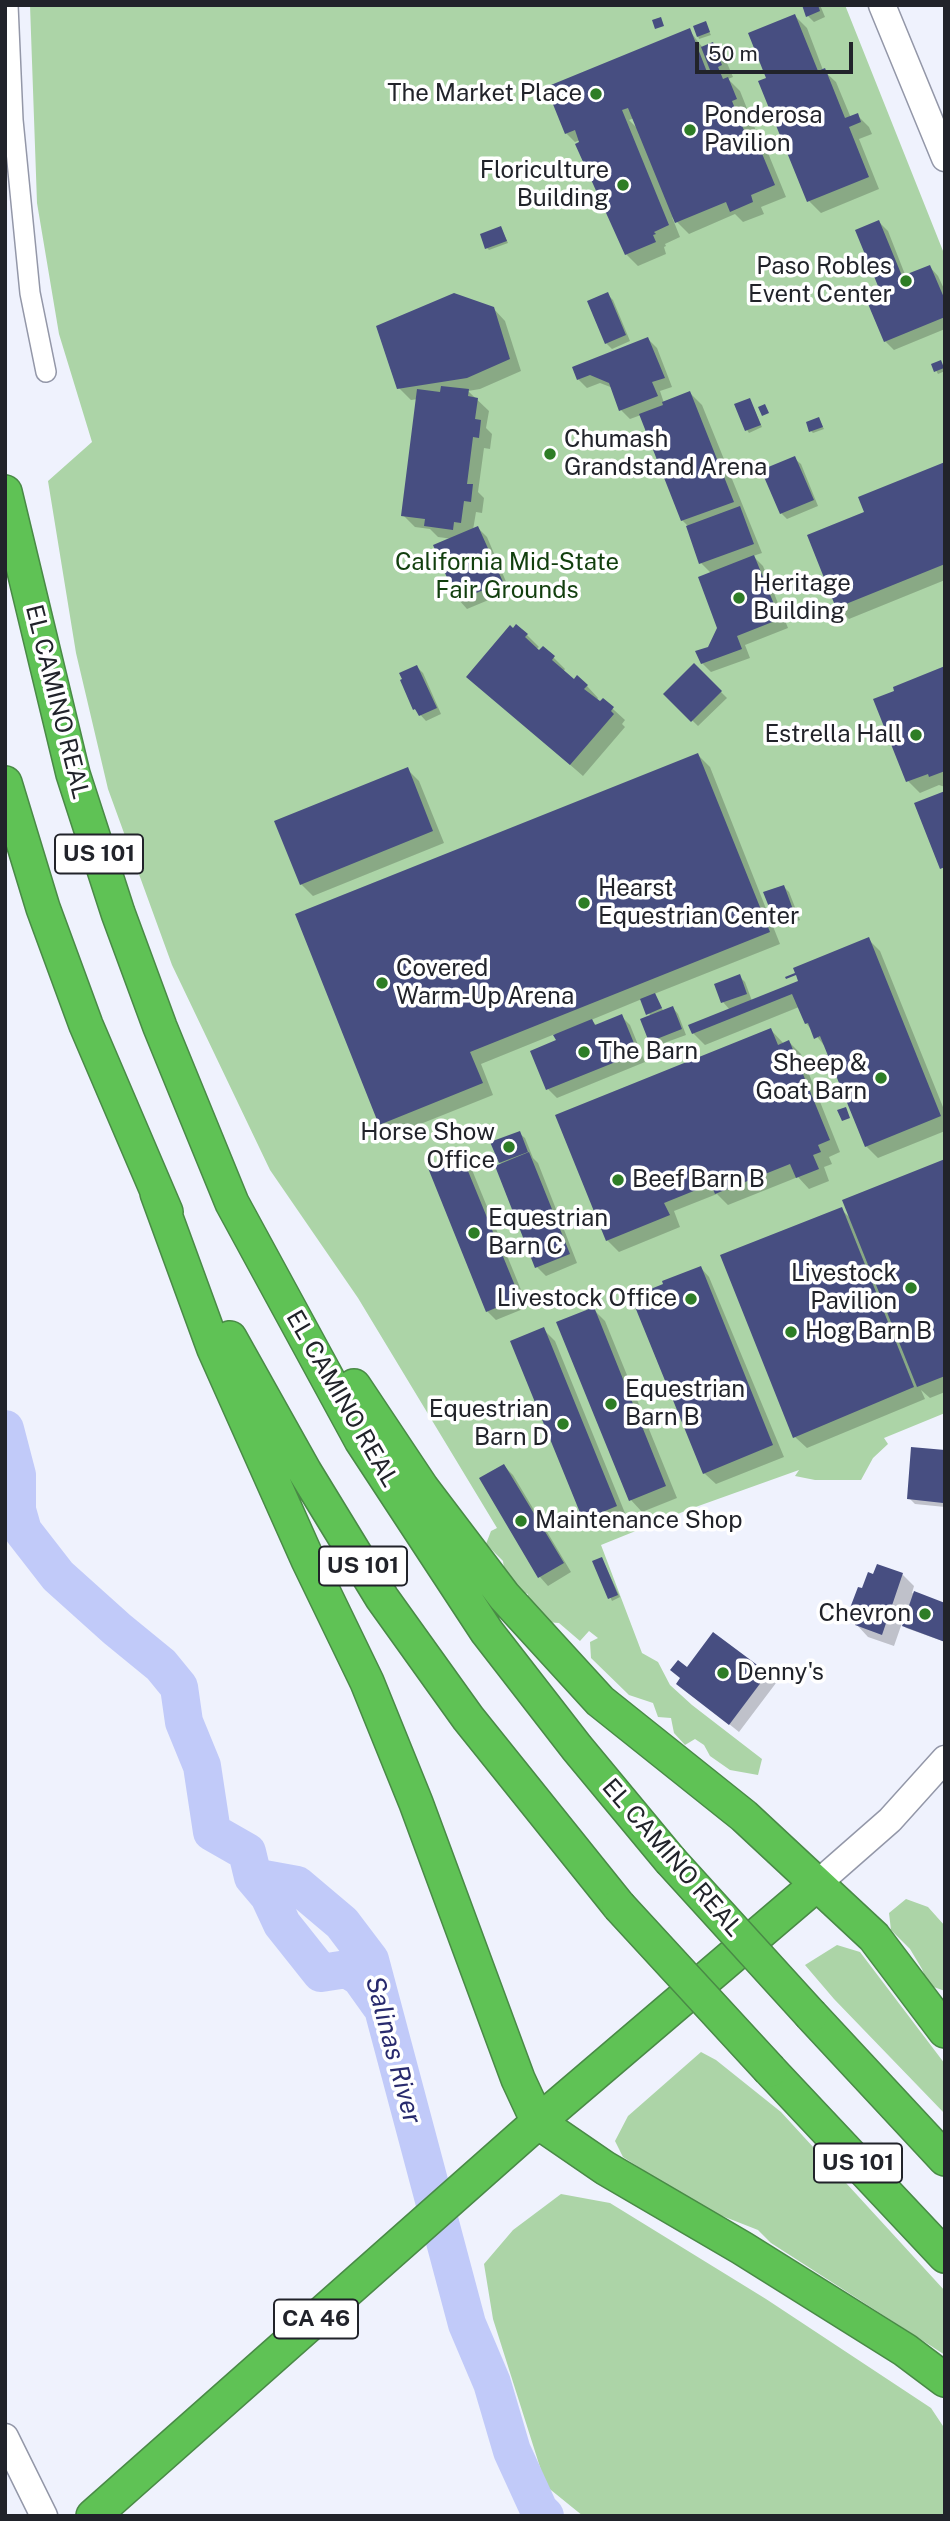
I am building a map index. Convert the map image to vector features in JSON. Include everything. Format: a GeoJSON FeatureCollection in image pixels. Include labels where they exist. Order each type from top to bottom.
{"type":"FeatureCollection","features":[{"type":"Feature","properties":{"kind":"highway","name":"EL CAMINO REAL"},"geometry":{"type":"LineString","coordinates":[[5,492],[73,774],[118,913],[160,1027],[232,1203],[361,1440],[487,1632],[576,1748],[670,1860],[945,2159]]}},
{"type":"Feature","properties":{"kind":"highway","name":"US 101"},"geometry":{"type":"LineString","coordinates":[[5,783],[43,908],[77,999],[157,1193],[203,1289],[305,1472],[382,1598],[468,1718],[619,1906],[945,2256]]}},
{"type":"Feature","properties":{"kind":"highway"},"geometry":{"type":"LineString","coordinates":[[157,1193],[214,1349],[308,1560],[367,1682],[416,1803],[518,2079],[538,2122],[605,2168],[742,2248],[905,2350],[945,2380]]}},
{"type":"Feature","properties":{"kind":"highway"},"geometry":{"type":"LineString","coordinates":[[232,1203],[422,1488],[504,1595],[600,1701],[744,1816],[874,1937],[945,2031]]}},
{"type":"Feature","properties":{"kind":"highway","name":"CA 46"},"geometry":{"type":"LineString","coordinates":[[93,2516],[538,2122],[817,1884]]}},
{"type":"Feature","properties":{"kind":"main road"},"geometry":{"type":"LineString","coordinates":[[882,5],[945,158]]}},
{"type":"Feature","properties":{"kind":"main road"},"geometry":{"type":"LineString","coordinates":[[817,1884],[890,1821],[942,1769]]}},
{"type":"Feature","properties":{"kind":"main road"},"geometry":{"type":"LineString","coordinates":[[5,2437],[44,2516]]}},
{"type":"Feature","properties":{"kind":"street"},"geometry":{"type":"LineString","coordinates":[[8,5],[13,120],[29,279],[46,372]]}},
{"type":"Feature","properties":{"kind":"green space","name":"California Mid-State Fair Grounds"},"geometry":{"type":"Polygon","coordinates":[[[30,5],[845,5],[945,256],[945,1413],[884,1438],[888,1444],[873,1458],[861,1480],[815,1480],[795,1476],[799,1470],[690,1509],[601,1545],[642,1653],[658,1662],[670,1685],[692,1705],[762,1759],[758,1775],[730,1770],[710,1756],[704,1745],[695,1739],[685,1745],[674,1733],[671,1718],[658,1717],[653,1703],[629,1695],[591,1658],[590,1642],[598,1638],[589,1631],[580,1641],[559,1623],[545,1622],[528,1609],[528,1594],[516,1590],[505,1576],[503,1561],[486,1544],[491,1531],[497,1528],[358,1298],[270,1170],[172,965],[108,789],[76,653],[48,481],[92,442],[59,334],[37,203],[30,5]]]}},
{"type":"Feature","properties":{"kind":"green space"},"geometry":{"type":"Polygon","coordinates":[[[906,1899],[928,1907],[945,1926],[945,1991],[928,1985],[910,1949],[891,1930],[889,1913],[906,1899]]]}},
{"type":"Feature","properties":{"kind":"green space"},"geometry":{"type":"Polygon","coordinates":[[[837,1945],[860,1952],[945,2064],[945,2114],[834,1999],[805,1965],[837,1945]]]}},
{"type":"Feature","properties":{"kind":"green space"},"geometry":{"type":"Polygon","coordinates":[[[701,2052],[716,2060],[781,2112],[945,2291],[945,2355],[771,2243],[758,2230],[702,2208],[623,2157],[615,2141],[628,2116],[701,2052]]]}},
{"type":"Feature","properties":{"kind":"green space"},"geometry":{"type":"Polygon","coordinates":[[[561,2194],[610,2203],[766,2299],[931,2408],[945,2429],[945,2516],[583,2516],[546,2486],[493,2319],[484,2264],[513,2230],[561,2194]]]}},
{"type":"Feature","properties":{"kind":"building"},"geometry":{"type":"Polygon","coordinates":[[[802,5],[818,5],[820,11],[806,17],[802,5]]]}},
{"type":"Feature","properties":{"kind":"building"},"geometry":{"type":"Polygon","coordinates":[[[795,14],[818,71],[825,68],[845,118],[858,113],[861,122],[849,127],[869,177],[807,202],[758,81],[766,78],[748,33],[795,14]]]}},
{"type":"Feature","properties":{"kind":"building"},"geometry":{"type":"Polygon","coordinates":[[[661,17],[664,26],[655,29],[652,20],[661,17]]]}},
{"type":"Feature","properties":{"kind":"building"},"geometry":{"type":"Polygon","coordinates":[[[706,21],[710,32],[697,37],[693,26],[706,21]]]}},
{"type":"Feature","properties":{"kind":"building"},"geometry":{"type":"Polygon","coordinates":[[[690,28],[707,72],[710,70],[701,47],[713,42],[722,65],[718,67],[723,79],[728,77],[737,99],[732,101],[736,111],[742,109],[746,119],[740,121],[749,142],[756,139],[775,185],[751,195],[753,202],[730,212],[726,202],[675,223],[628,108],[622,110],[669,225],[654,232],[656,242],[625,255],[575,144],[579,142],[575,130],[565,134],[546,87],[690,28]]]}},
{"type":"Feature","properties":{"kind":"building","name":"Paso Robles Event Center"},"geometry":{"type":"Polygon","coordinates":[[[879,220],[902,276],[930,265],[945,300],[945,317],[884,342],[863,292],[878,286],[855,230],[879,220]]]}},
{"type":"Feature","properties":{"kind":"building"},"geometry":{"type":"Polygon","coordinates":[[[501,226],[507,241],[485,249],[480,234],[501,226]]]}},
{"type":"Feature","properties":{"kind":"building"},"geometry":{"type":"Polygon","coordinates":[[[608,292],[626,335],[605,344],[587,301],[608,292]]]}},
{"type":"Feature","properties":{"kind":"building"},"geometry":{"type":"Polygon","coordinates":[[[454,293],[494,307],[510,359],[467,378],[397,389],[376,326],[454,293]]]}},
{"type":"Feature","properties":{"kind":"building"},"geometry":{"type":"Polygon","coordinates":[[[648,337],[665,378],[652,382],[658,396],[619,411],[609,383],[590,375],[577,380],[572,367],[648,337]]]}},
{"type":"Feature","properties":{"kind":"building"},"geometry":{"type":"Polygon","coordinates":[[[941,360],[944,368],[934,372],[931,364],[941,360]]]}},
{"type":"Feature","properties":{"kind":"building"},"geometry":{"type":"Polygon","coordinates":[[[441,386],[469,389],[468,396],[478,398],[475,419],[481,420],[479,438],[473,437],[467,484],[473,484],[471,502],[464,501],[461,523],[454,522],[453,530],[424,526],[425,519],[401,516],[417,389],[440,392],[441,386]]]}},
{"type":"Feature","properties":{"kind":"building"},"geometry":{"type":"Polygon","coordinates":[[[690,391],[734,502],[681,521],[639,414],[690,391]]]}},
{"type":"Feature","properties":{"kind":"building"},"geometry":{"type":"Polygon","coordinates":[[[750,398],[761,425],[745,431],[734,404],[750,398]]]}},
{"type":"Feature","properties":{"kind":"building"},"geometry":{"type":"Polygon","coordinates":[[[765,404],[769,413],[762,416],[758,407],[765,404]]]}},
{"type":"Feature","properties":{"kind":"building"},"geometry":{"type":"Polygon","coordinates":[[[819,417],[823,427],[809,432],[806,422],[819,417]]]}},
{"type":"Feature","properties":{"kind":"building"},"geometry":{"type":"Polygon","coordinates":[[[795,456],[814,500],[780,514],[761,470],[795,456]]]}},
{"type":"Feature","properties":{"kind":"building"},"geometry":{"type":"Polygon","coordinates":[[[945,462],[945,564],[836,608],[807,535],[864,512],[858,497],[945,462]]]}},
{"type":"Feature","properties":{"kind":"building"},"geometry":{"type":"Polygon","coordinates":[[[740,506],[754,544],[699,564],[686,526],[740,506]]]}},
{"type":"Feature","properties":{"kind":"building"},"geometry":{"type":"Polygon","coordinates":[[[478,526],[503,582],[457,601],[433,545],[478,526]]]}},
{"type":"Feature","properties":{"kind":"building","name":"Heritage Building"},"geometry":{"type":"Polygon","coordinates":[[[754,555],[780,619],[737,636],[742,649],[701,664],[695,651],[708,647],[717,628],[698,577],[754,555]]]}},
{"type":"Feature","properties":{"kind":"building"},"geometry":{"type":"Polygon","coordinates":[[[516,624],[528,634],[525,637],[539,650],[543,646],[555,656],[552,660],[574,679],[577,675],[588,685],[584,689],[614,707],[611,711],[614,714],[570,765],[466,677],[510,625],[513,628],[516,624]]]}},
{"type":"Feature","properties":{"kind":"building"},"geometry":{"type":"Polygon","coordinates":[[[694,663],[722,691],[691,722],[663,694],[694,663]]]}},
{"type":"Feature","properties":{"kind":"building"},"geometry":{"type":"Polygon","coordinates":[[[417,665],[437,708],[419,716],[415,709],[413,710],[399,673],[417,665]]]}},
{"type":"Feature","properties":{"kind":"building","name":"Estrella Hall"},"geometry":{"type":"Polygon","coordinates":[[[945,666],[945,771],[906,782],[873,699],[894,691],[893,687],[945,666]]]}},
{"type":"Feature","properties":{"kind":"building","name":"Hearst Equestrian Center"},"geometry":{"type":"Polygon","coordinates":[[[698,753],[770,932],[470,1052],[483,1083],[379,1125],[295,914],[698,753]]]}},
{"type":"Feature","properties":{"kind":"building"},"geometry":{"type":"Polygon","coordinates":[[[408,767],[433,831],[300,885],[274,821],[408,767]]]}},
{"type":"Feature","properties":{"kind":"building"},"geometry":{"type":"Polygon","coordinates":[[[945,791],[945,867],[940,869],[914,803],[945,791]]]}},
{"type":"Feature","properties":{"kind":"building"},"geometry":{"type":"Polygon","coordinates":[[[784,885],[795,915],[775,922],[763,892],[784,885]]]}},
{"type":"Feature","properties":{"kind":"building","name":"Sheep & Goat Barn"},"geometry":{"type":"Polygon","coordinates":[[[869,937],[941,1116],[865,1147],[820,1036],[814,1039],[792,994],[692,1034],[688,1025],[798,981],[796,975],[786,979],[785,977],[795,973],[793,968],[869,937]]]}},
{"type":"Feature","properties":{"kind":"building"},"geometry":{"type":"Polygon","coordinates":[[[740,974],[747,994],[721,1003],[714,984],[740,974]]]}},
{"type":"Feature","properties":{"kind":"building"},"geometry":{"type":"Polygon","coordinates":[[[655,993],[662,1008],[646,1015],[640,999],[655,993]]]}},
{"type":"Feature","properties":{"kind":"building"},"geometry":{"type":"Polygon","coordinates":[[[673,1006],[682,1029],[649,1042],[640,1019],[673,1006]]]}},
{"type":"Feature","properties":{"kind":"building","name":"The Barn"},"geometry":{"type":"Polygon","coordinates":[[[622,1014],[638,1053],[546,1090],[530,1051],[556,1040],[553,1035],[592,1019],[595,1025],[622,1014]]]}},
{"type":"Feature","properties":{"kind":"building"},"geometry":{"type":"Polygon","coordinates":[[[771,1028],[778,1045],[789,1040],[830,1140],[818,1145],[821,1152],[813,1155],[819,1169],[796,1178],[790,1164],[715,1194],[711,1184],[664,1203],[670,1215],[606,1241],[555,1115],[771,1028]]]}},
{"type":"Feature","properties":{"kind":"building"},"geometry":{"type":"Polygon","coordinates":[[[846,1107],[850,1118],[842,1121],[837,1110],[846,1107]]]}},
{"type":"Feature","properties":{"kind":"building","name":"Horse Show Office"},"geometry":{"type":"Polygon","coordinates":[[[520,1131],[528,1152],[499,1163],[490,1142],[520,1131]]]}},
{"type":"Feature","properties":{"kind":"building"},"geometry":{"type":"Polygon","coordinates":[[[529,1152],[570,1254],[535,1268],[495,1166],[529,1152]]]}},
{"type":"Feature","properties":{"kind":"building","name":"Equestrian Barn C"},"geometry":{"type":"Polygon","coordinates":[[[461,1154],[520,1298],[486,1312],[428,1168],[461,1154]]]}},
{"type":"Feature","properties":{"kind":"building","name":"Livestock Pavilion"},"geometry":{"type":"Polygon","coordinates":[[[945,1159],[945,1376],[917,1387],[842,1200],[945,1159]]]}},
{"type":"Feature","properties":{"kind":"building"},"geometry":{"type":"Polygon","coordinates":[[[842,1207],[914,1387],[793,1438],[720,1255],[842,1207]]]}},
{"type":"Feature","properties":{"kind":"building"},"geometry":{"type":"Polygon","coordinates":[[[701,1266],[773,1445],[703,1474],[631,1297],[701,1266]]]}},
{"type":"Feature","properties":{"kind":"building","name":"Equestrian Barn B"},"geometry":{"type":"Polygon","coordinates":[[[594,1307],[666,1486],[629,1501],[556,1322],[594,1307]]]}},
{"type":"Feature","properties":{"kind":"building","name":"Equestrian Barn D"},"geometry":{"type":"Polygon","coordinates":[[[544,1327],[617,1506],[583,1520],[510,1341],[544,1327]]]}},
{"type":"Feature","properties":{"kind":"building"},"geometry":{"type":"Polygon","coordinates":[[[442,1401],[447,1411],[438,1416],[433,1407],[442,1401]]]}},
{"type":"Feature","properties":{"kind":"building"},"geometry":{"type":"Polygon","coordinates":[[[911,1447],[945,1450],[943,1503],[907,1499],[911,1447]]]}},
{"type":"Feature","properties":{"kind":"building","name":"Maintenance Shop"},"geometry":{"type":"Polygon","coordinates":[[[504,1464],[564,1563],[538,1578],[479,1478],[504,1464]]]}},
{"type":"Feature","properties":{"kind":"building"},"geometry":{"type":"Polygon","coordinates":[[[602,1557],[618,1595],[608,1599],[592,1561],[602,1557]]]}},
{"type":"Feature","properties":{"kind":"building"},"geometry":{"type":"Polygon","coordinates":[[[877,1564],[903,1573],[882,1635],[855,1625],[860,1611],[850,1608],[858,1587],[862,1588],[868,1572],[873,1574],[877,1564]]]}},
{"type":"Feature","properties":{"kind":"building","name":"Chevron"},"geometry":{"type":"Polygon","coordinates":[[[914,1591],[945,1603],[945,1642],[902,1626],[914,1591]]]}},
{"type":"Feature","properties":{"kind":"building"},"geometry":{"type":"Polygon","coordinates":[[[713,1632],[768,1673],[729,1725],[676,1684],[680,1678],[670,1670],[678,1660],[687,1667],[713,1632]]]}},
{"type":"Feature","properties":{"kind":"waterway","name":"Salinas River"},"geometry":{"type":"LineString","coordinates":[[5,1429],[17,1475],[17,1510],[23,1531],[58,1576],[161,1665],[179,1687],[184,1722],[202,1766],[212,1832],[247,1852],[253,1877],[297,1885],[342,1923],[370,1960],[467,2324],[492,2383],[512,2451],[539,2510],[545,2516]]}},
{"type":"Feature","properties":{"kind":"waterway"},"geometry":{"type":"LineString","coordinates":[[253,1877],[269,1896],[282,1924],[321,1973],[347,1969],[360,1977],[380,2005]]}},
{"type":"Feature","properties":{"kind":"place","name":"The Market Place"},"geometry":{"type":"Point","coordinates":[596,94]}},
{"type":"Feature","properties":{"kind":"place","name":"Ponderosa Pavilion"},"geometry":{"type":"Point","coordinates":[690,130]}},
{"type":"Feature","properties":{"kind":"place","name":"Floriculture Building"},"geometry":{"type":"Point","coordinates":[623,185]}},
{"type":"Feature","properties":{"kind":"place","name":"Paso Robles Event Center"},"geometry":{"type":"Point","coordinates":[906,281]}},
{"type":"Feature","properties":{"kind":"place","name":"Chumash Grandstand Arena"},"geometry":{"type":"Point","coordinates":[550,454]}},
{"type":"Feature","properties":{"kind":"place","name":"Heritage Building"},"geometry":{"type":"Point","coordinates":[739,598]}},
{"type":"Feature","properties":{"kind":"place","name":"Estrella Hall"},"geometry":{"type":"Point","coordinates":[916,735]}},
{"type":"Feature","properties":{"kind":"place","name":"Hearst Equestrian Center"},"geometry":{"type":"Point","coordinates":[584,903]}},
{"type":"Feature","properties":{"kind":"place","name":"Covered Warm-Up Arena"},"geometry":{"type":"Point","coordinates":[382,983]}},
{"type":"Feature","properties":{"kind":"place","name":"The Barn"},"geometry":{"type":"Point","coordinates":[584,1052]}},
{"type":"Feature","properties":{"kind":"place","name":"Sheep & Goat Barn"},"geometry":{"type":"Point","coordinates":[881,1078]}},
{"type":"Feature","properties":{"kind":"place","name":"Horse Show Office"},"geometry":{"type":"Point","coordinates":[509,1147]}},
{"type":"Feature","properties":{"kind":"place","name":"Beef Barn B"},"geometry":{"type":"Point","coordinates":[618,1180]}},
{"type":"Feature","properties":{"kind":"place","name":"Equestrian Barn C"},"geometry":{"type":"Point","coordinates":[474,1233]}},
{"type":"Feature","properties":{"kind":"place","name":"Livestock Pavilion"},"geometry":{"type":"Point","coordinates":[911,1288]}},
{"type":"Feature","properties":{"kind":"place","name":"Livestock Office"},"geometry":{"type":"Point","coordinates":[691,1299]}},
{"type":"Feature","properties":{"kind":"place","name":"Hog Barn B"},"geometry":{"type":"Point","coordinates":[791,1332]}},
{"type":"Feature","properties":{"kind":"place","name":"Equestrian Barn B"},"geometry":{"type":"Point","coordinates":[611,1404]}},
{"type":"Feature","properties":{"kind":"place","name":"Equestrian Barn D"},"geometry":{"type":"Point","coordinates":[563,1424]}},
{"type":"Feature","properties":{"kind":"place","name":"Maintenance Shop"},"geometry":{"type":"Point","coordinates":[521,1521]}},
{"type":"Feature","properties":{"kind":"place","name":"Chevron"},"geometry":{"type":"Point","coordinates":[925,1614]}},
{"type":"Feature","properties":{"kind":"place","name":"Denny's"},"geometry":{"type":"Point","coordinates":[723,1673]}}]}
